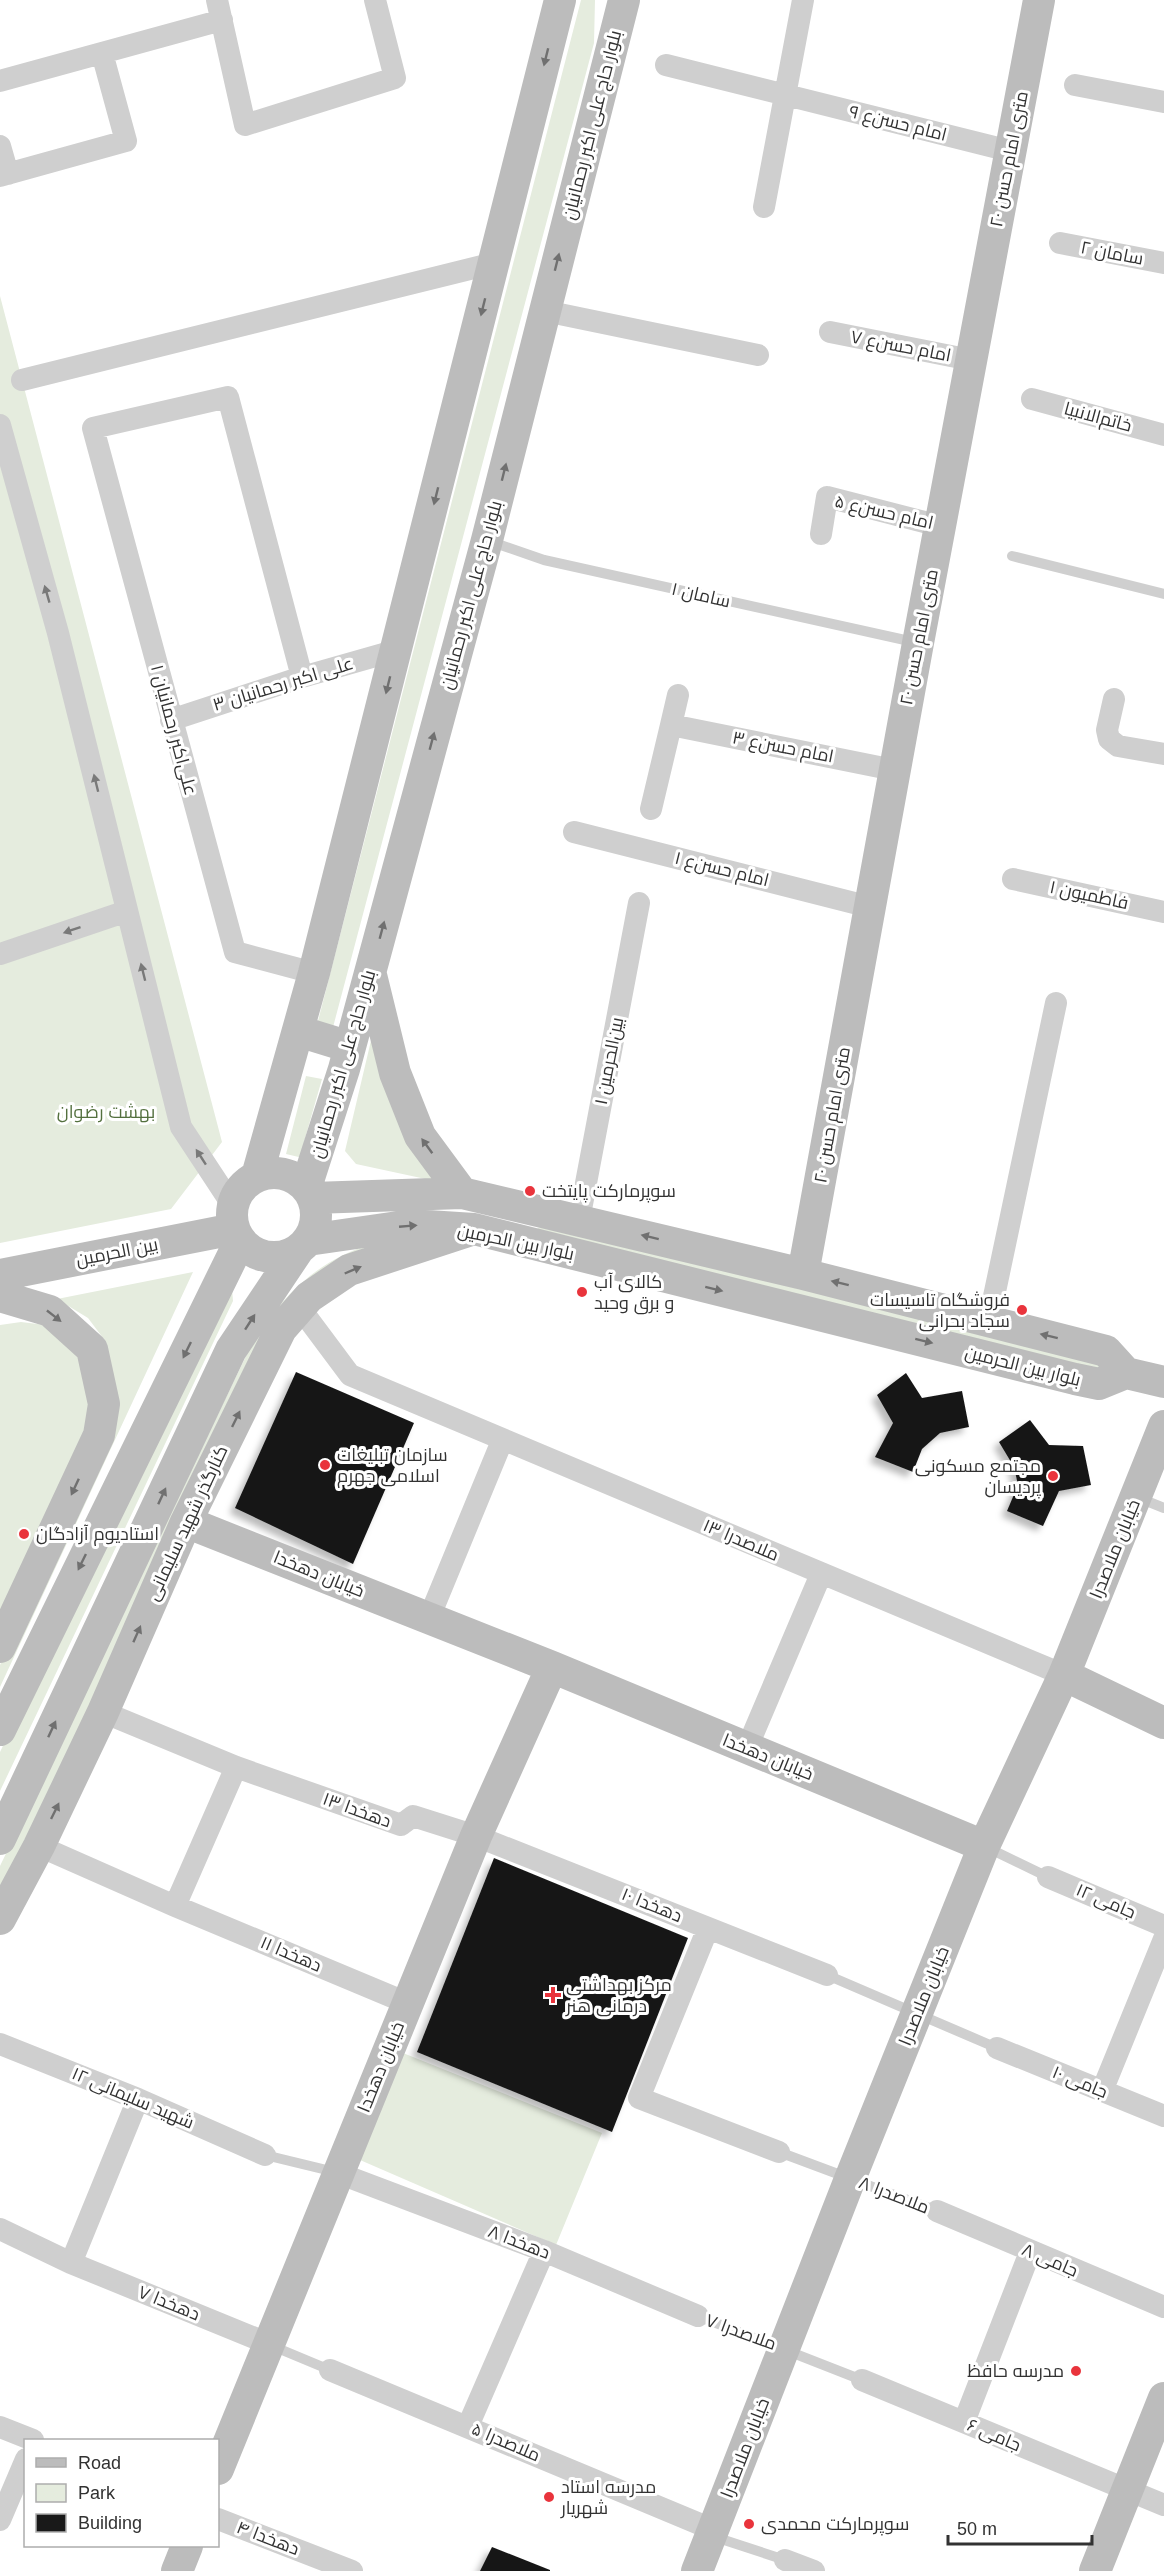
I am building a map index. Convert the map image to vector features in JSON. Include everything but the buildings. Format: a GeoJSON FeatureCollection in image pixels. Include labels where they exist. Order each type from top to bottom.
{"type":"FeatureCollection","features":[{"type":"Feature","properties":{"kind":"main road"},"geometry":{"type":"LineString","coordinates":[[257,1176],[314,973],[560,0]]}},
{"type":"Feature","properties":{"kind":"main road","name":"بلوار حاج علی اکبر رحمانیان"},"geometry":{"type":"LineString","coordinates":[[309,1193],[487,540],[624,0]]}},
{"type":"Feature","properties":{"kind":"main road","name":"۲۰ متری امام حسن"},"geometry":{"type":"LineString","coordinates":[[803,1274],[894,770],[1039,0]]}},
{"type":"Feature","properties":{"kind":"main road"},"geometry":{"type":"LineString","coordinates":[[370,973],[395,1073],[420,1136],[462,1193]]}},
{"type":"Feature","properties":{"kind":"main road"},"geometry":{"type":"LineString","coordinates":[[298,1031],[350,1047]]}},
{"type":"Feature","properties":{"kind":"main road"},"geometry":{"type":"LineString","coordinates":[[0,1730],[236,1225],[241,1188],[257,1176],[269,1173],[283,1174],[295,1179],[309,1193],[316,1213],[315,1227],[231,1350],[0,1839]]}},
{"type":"Feature","properties":{"kind":"main road","name":"بلوار بین الحرمین"},"geometry":{"type":"LineString","coordinates":[[303,1245],[412,1225],[474,1229],[1075,1379],[1099,1384],[1126,1373],[1106,1351],[803,1274],[462,1193],[309,1193]]}},
{"type":"Feature","properties":{"kind":"main road"},"geometry":{"type":"LineString","coordinates":[[524,1241],[529,1209]]}},
{"type":"Feature","properties":{"kind":"main road"},"geometry":{"type":"LineString","coordinates":[[236,1225],[261,1255],[274,1257],[286,1255],[303,1245]]}},
{"type":"Feature","properties":{"kind":"main road","name":"بین الحرمین"},"geometry":{"type":"LineString","coordinates":[[0,1275],[236,1225]]}},
{"type":"Feature","properties":{"kind":"main road","name":"کنارگذر شهید سلیمانی"},"geometry":{"type":"LineString","coordinates":[[0,1919],[39,1846],[103,1712],[186,1522],[280,1329],[309,1298],[349,1270],[474,1229]]}},
{"type":"Feature","properties":{"kind":"main road"},"geometry":{"type":"LineString","coordinates":[[0,1296],[50,1311],[92,1349],[104,1404],[99,1435],[0,1647]]}},
{"type":"Feature","properties":{"kind":"main road"},"geometry":{"type":"LineString","coordinates":[[1126,1373],[1164,1382]]}},
{"type":"Feature","properties":{"kind":"main road","name":"خیابان ملاصدرا"},"geometry":{"type":"LineString","coordinates":[[697,2571],[850,2178],[984,1846],[1064,1675],[1150,1503],[1164,1426]]}},
{"type":"Feature","properties":{"kind":"main road","name":"خیابان دهخدا"},"geometry":{"type":"LineString","coordinates":[[186,1522],[552,1667],[984,1846]]}},
{"type":"Feature","properties":{"kind":"main road","name":"خیابان دهخدا"},"geometry":{"type":"LineString","coordinates":[[219,2466],[267,2343],[476,1836],[552,1667]]}},
{"type":"Feature","properties":{"kind":"main road"},"geometry":{"type":"LineString","coordinates":[[1064,1675],[1164,1723]]}},
{"type":"Feature","properties":{"kind":"main road"},"geometry":{"type":"LineString","coordinates":[[1095,2571],[1164,2398]]}},
{"type":"Feature","properties":{"kind":"main road"},"geometry":{"type":"LineString","coordinates":[[177,2571],[188,2547]]}},
{"type":"Feature","properties":{"kind":"street"},"geometry":{"type":"LineString","coordinates":[[0,81],[102,53],[220,10],[245,125],[395,78],[375,0]]}},
{"type":"Feature","properties":{"kind":"street"},"geometry":{"type":"LineString","coordinates":[[764,207],[803,0]]}},
{"type":"Feature","properties":{"kind":"street"},"geometry":{"type":"LineString","coordinates":[[0,146],[4,175],[126,141],[102,53]]}},
{"type":"Feature","properties":{"kind":"street","name":"امام حسن‌ع ۹"},"geometry":{"type":"LineString","coordinates":[[666,64],[1010,151]]}},
{"type":"Feature","properties":{"kind":"street"},"geometry":{"type":"LineString","coordinates":[[1075,85],[1164,102]]}},
{"type":"Feature","properties":{"kind":"street","name":"سامان ۲"},"geometry":{"type":"LineString","coordinates":[[1060,243],[1164,263]]}},
{"type":"Feature","properties":{"kind":"street"},"geometry":{"type":"LineString","coordinates":[[22,380],[494,263]]}},
{"type":"Feature","properties":{"kind":"street"},"geometry":{"type":"LineString","coordinates":[[545,311],[758,355]]}},
{"type":"Feature","properties":{"kind":"street","name":"امام حسن‌ع ۷"},"geometry":{"type":"LineString","coordinates":[[830,332],[971,360]]}},
{"type":"Feature","properties":{"kind":"street","name":"علی‌اکبر رحمانیان ۱"},"geometry":{"type":"LineString","coordinates":[[302,677],[228,397],[93,428],[235,952],[314,973]]}},
{"type":"Feature","properties":{"kind":"street","name":"خاتم‌الانبیا"},"geometry":{"type":"LineString","coordinates":[[1032,399],[1164,435]]}},
{"type":"Feature","properties":{"kind":"street"},"geometry":{"type":"LineString","coordinates":[[0,425],[58,633],[181,1126],[236,1225]]}},
{"type":"Feature","properties":{"kind":"street","name":"امام حسن‌ع ۵"},"geometry":{"type":"LineString","coordinates":[[821,534],[827,497],[940,526]]}},
{"type":"Feature","properties":{"kind":"street","name":"علی اکبر رحمانیان ۳"},"geometry":{"type":"LineString","coordinates":[[171,720],[302,677],[397,650]]}},
{"type":"Feature","properties":{"kind":"street"},"geometry":{"type":"LineString","coordinates":[[651,809],[678,695]]}},
{"type":"Feature","properties":{"kind":"street"},"geometry":{"type":"LineString","coordinates":[[1114,699],[1107,730],[1109,739],[1118,746],[1164,754]]}},
{"type":"Feature","properties":{"kind":"street","name":"امام حسن‌ع ۳"},"geometry":{"type":"LineString","coordinates":[[671,725],[894,770]]}},
{"type":"Feature","properties":{"kind":"street","name":"امام حسن‌ع ۱"},"geometry":{"type":"LineString","coordinates":[[574,832],[870,907]]}},
{"type":"Feature","properties":{"kind":"street","name":"فاطمیون ۱"},"geometry":{"type":"LineString","coordinates":[[1013,879],[1164,912]]}},
{"type":"Feature","properties":{"kind":"street","name":"بین‌الحرمین ۱"},"geometry":{"type":"LineString","coordinates":[[579,1220],[639,903]]}},
{"type":"Feature","properties":{"kind":"street"},"geometry":{"type":"LineString","coordinates":[[0,954],[128,911]]}},
{"type":"Feature","properties":{"kind":"street"},"geometry":{"type":"LineString","coordinates":[[989,1320],[1056,1003]]}},
{"type":"Feature","properties":{"kind":"street","name":"ملاصدرا ۱۳"},"geometry":{"type":"LineString","coordinates":[[300,1308],[350,1375],[418,1406],[1064,1675]]}},
{"type":"Feature","properties":{"kind":"street"},"geometry":{"type":"LineString","coordinates":[[429,1618],[502,1441]]}},
{"type":"Feature","properties":{"kind":"street"},"geometry":{"type":"LineString","coordinates":[[747,1748],[820,1574]]}},
{"type":"Feature","properties":{"kind":"street"},"geometry":{"type":"LineString","coordinates":[[103,1712],[236,1767],[175,1906]]}},
{"type":"Feature","properties":{"kind":"street","name":"دهخدا ۱۳"},"geometry":{"type":"LineString","coordinates":[[236,1767],[400,1825],[413,1816],[476,1836]]}},
{"type":"Feature","properties":{"kind":"street","name":"دهخدا ۱۰"},"geometry":{"type":"LineString","coordinates":[[476,1836],[827,1975]]}},
{"type":"Feature","properties":{"kind":"street","name":"دهخدا ۱۱"},"geometry":{"type":"LineString","coordinates":[[39,1846],[175,1906],[407,2003]]}},
{"type":"Feature","properties":{"kind":"street","name":"جامی ۱۲"},"geometry":{"type":"LineString","coordinates":[[1048,1877],[1164,1926]]}},
{"type":"Feature","properties":{"kind":"street"},"geometry":{"type":"LineString","coordinates":[[708,1928],[639,2098],[779,2152]]}},
{"type":"Feature","properties":{"kind":"street"},"geometry":{"type":"LineString","coordinates":[[1102,2091],[1164,1940]]}},
{"type":"Feature","properties":{"kind":"street","name":"شهید سلیمانی ۱۲"},"geometry":{"type":"LineString","coordinates":[[0,2044],[138,2099],[266,2155]]}},
{"type":"Feature","properties":{"kind":"street","name":"جامی ۱۰"},"geometry":{"type":"LineString","coordinates":[[997,2048],[1164,2116]]}},
{"type":"Feature","properties":{"kind":"street"},"geometry":{"type":"LineString","coordinates":[[71,2263],[138,2099]]}},
{"type":"Feature","properties":{"kind":"street","name":"دهخدا ۸"},"geometry":{"type":"LineString","coordinates":[[338,2173],[544,2251],[698,2316]]}},
{"type":"Feature","properties":{"kind":"street","name":"جامی ۸"},"geometry":{"type":"LineString","coordinates":[[937,2211],[1030,2253],[1164,2307]]}},
{"type":"Feature","properties":{"kind":"street","name":"دهخدا ۷"},"geometry":{"type":"LineString","coordinates":[[0,2229],[71,2263],[267,2343]]}},
{"type":"Feature","properties":{"kind":"street"},"geometry":{"type":"LineString","coordinates":[[468,2426],[544,2251]]}},
{"type":"Feature","properties":{"kind":"street"},"geometry":{"type":"LineString","coordinates":[[964,2422],[1030,2253]]}},
{"type":"Feature","properties":{"kind":"street","name":"ملاصدرا ۵"},"geometry":{"type":"LineString","coordinates":[[330,2370],[468,2426],[712,2533]]}},
{"type":"Feature","properties":{"kind":"street","name":"جامی ۶"},"geometry":{"type":"LineString","coordinates":[[862,2380],[1164,2505]]}},
{"type":"Feature","properties":{"kind":"street"},"geometry":{"type":"LineString","coordinates":[[0,2427],[30,2439]]}},
{"type":"Feature","properties":{"kind":"street"},"geometry":{"type":"LineString","coordinates":[[0,2520],[24,2464]]}},
{"type":"Feature","properties":{"kind":"street","name":"دهخدا ۴"},"geometry":{"type":"LineString","coordinates":[[219,2518],[352,2571]]}},
{"type":"Feature","properties":{"kind":"street"},"geometry":{"type":"LineString","coordinates":[[785,2560],[814,2571]]}},
{"type":"Feature","properties":{"kind":"lane","name":"سامان ۱"},"geometry":{"type":"LineString","coordinates":[[487,540],[544,560],[918,643]]}},
{"type":"Feature","properties":{"kind":"lane"},"geometry":{"type":"LineString","coordinates":[[1012,556],[1164,594]]}},
{"type":"Feature","properties":{"kind":"lane"},"geometry":{"type":"LineString","coordinates":[[984,1846],[1048,1877]]}},
{"type":"Feature","properties":{"kind":"lane"},"geometry":{"type":"LineString","coordinates":[[827,1975],[997,2048]]}},
{"type":"Feature","properties":{"kind":"lane","name":"ملاصدرا ۸"},"geometry":{"type":"LineString","coordinates":[[779,2152],[937,2211]]}},
{"type":"Feature","properties":{"kind":"lane"},"geometry":{"type":"LineString","coordinates":[[266,2155],[338,2173]]}},
{"type":"Feature","properties":{"kind":"lane","name":"ملاصدرا ۷"},"geometry":{"type":"LineString","coordinates":[[698,2316],[862,2380]]}},
{"type":"Feature","properties":{"kind":"lane"},"geometry":{"type":"LineString","coordinates":[[267,2343],[330,2370]]}},
{"type":"Feature","properties":{"kind":"lane"},"geometry":{"type":"LineString","coordinates":[[712,2533],[785,2560]]}},
{"type":"Feature","properties":{"kind":"green space"},"geometry":{"type":"Polygon","coordinates":[[[581,0],[595,0],[594,43],[332,1031],[318,1021],[581,0]]]}},
{"type":"Feature","properties":{"kind":"green space","name":"بهشت رضوان"},"geometry":{"type":"Polygon","coordinates":[[[0,296],[222,1142],[171,1209],[0,1243],[0,296]]]}},
{"type":"Feature","properties":{"kind":"green space"},"geometry":{"type":"Polygon","coordinates":[[[373,1032],[435,1181],[356,1164],[345,1151],[373,1032]]]}},
{"type":"Feature","properties":{"kind":"green space"},"geometry":{"type":"Polygon","coordinates":[[[306,1076],[322,1079],[304,1142],[303,1158],[286,1154],[306,1076]]]}},
{"type":"Feature","properties":{"kind":"green space"},"geometry":{"type":"Polygon","coordinates":[[[556,1225],[1095,1359],[1099,1367],[1093,1373],[551,1240],[537,1228],[556,1225]]]}},
{"type":"Feature","properties":{"kind":"green space"},"geometry":{"type":"Polygon","coordinates":[[[382,1240],[301,1296],[0,1894],[0,1866],[259,1329],[313,1274],[343,1255],[382,1240]]]}},
{"type":"Feature","properties":{"kind":"green space"},"geometry":{"type":"Polygon","coordinates":[[[193,1272],[0,1687],[0,1665],[87,1479],[112,1402],[106,1342],[88,1318],[57,1299],[193,1272]]]}},
{"type":"Feature","properties":{"kind":"green space"},"geometry":{"type":"Polygon","coordinates":[[[232,1289],[233,1301],[0,1791],[0,1752],[114,1516],[232,1289]]]}},
{"type":"Feature","properties":{"kind":"green space","name":"استادیوم آزادگان"},"geometry":{"type":"Polygon","coordinates":[[[21,1322],[54,1326],[81,1356],[98,1406],[0,1635],[0,1325],[21,1322]]]}},
{"type":"Feature","properties":{"kind":"green space"},"geometry":{"type":"Polygon","coordinates":[[[403,2053],[602,2133],[556,2245],[360,2160],[403,2053]]]}},
{"type":"Feature","properties":{"kind":"place","name":"سوپرمارکت پایتخت"},"geometry":{"type":"Point","coordinates":[530,1191]}},
{"type":"Feature","properties":{"kind":"place","name":"کالای آب و برق وحید"},"geometry":{"type":"Point","coordinates":[582,1292]}},
{"type":"Feature","properties":{"kind":"place","name":"فروشگاه تاسیسات سجاد بحرانی"},"geometry":{"type":"Point","coordinates":[1022,1310]}},
{"type":"Feature","properties":{"kind":"place","name":"سازمان تبلیغات اسلامی جهرم"},"geometry":{"type":"Point","coordinates":[325,1465]}},
{"type":"Feature","properties":{"kind":"place","name":"مجتمع مسکونی پردیسان"},"geometry":{"type":"Point","coordinates":[1053,1476]}},
{"type":"Feature","properties":{"kind":"place","name":"استادیوم آزادگان"},"geometry":{"type":"Point","coordinates":[24,1534]}},
{"type":"Feature","properties":{"kind":"place","name":"مرکز بهداشتی درمانی هنر"},"geometry":{"type":"Point","coordinates":[553,1995]}},
{"type":"Feature","properties":{"kind":"place","name":"مدرسه حافظ"},"geometry":{"type":"Point","coordinates":[1076,2371]}},
{"type":"Feature","properties":{"kind":"place","name":"مدرسه استاد شهریار"},"geometry":{"type":"Point","coordinates":[549,2497]}},
{"type":"Feature","properties":{"kind":"place","name":"سوپرمارکت محمدی"},"geometry":{"type":"Point","coordinates":[749,2524]}}]}
